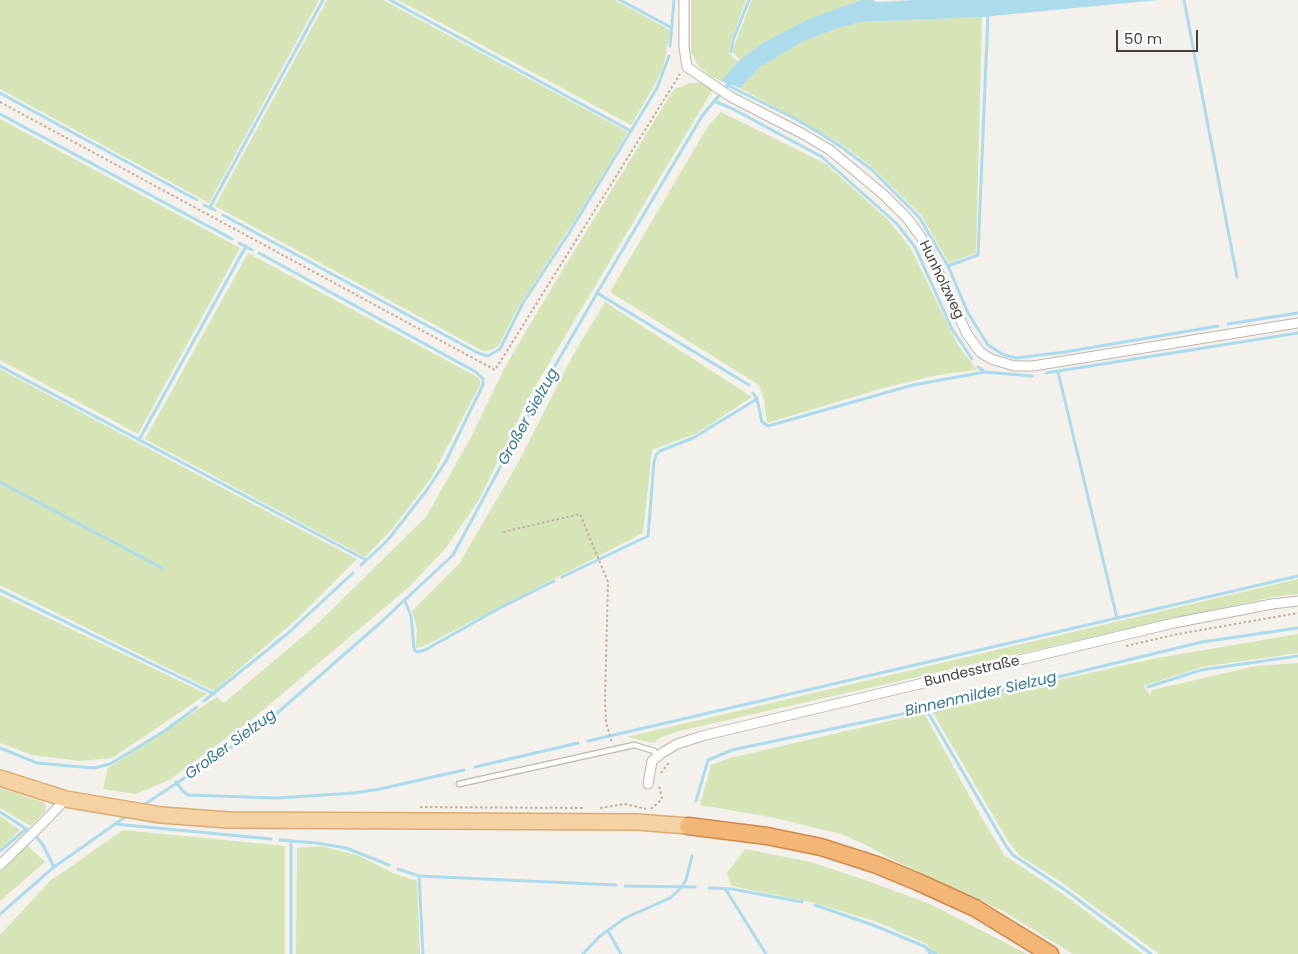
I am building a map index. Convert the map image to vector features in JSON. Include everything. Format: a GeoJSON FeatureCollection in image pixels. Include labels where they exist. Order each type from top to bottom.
{"type":"FeatureCollection","features":[{"type":"Feature","properties":{"kind":"highway"},"geometry":{"type":"LineString","coordinates":[[688,826],[767,836],[821,847],[877,865],[975,908],[1050,954]]}},
{"type":"Feature","properties":{"kind":"main road"},"geometry":{"type":"LineString","coordinates":[[0,778],[95,805],[161,815],[228,820],[636,822],[688,826]]}},
{"type":"Feature","properties":{"kind":"street"},"geometry":{"type":"LineString","coordinates":[[684,0],[684,47],[688,67]]}},
{"type":"Feature","properties":{"kind":"street","name":"Hunholzweg"},"geometry":{"type":"LineString","coordinates":[[688,67],[731,97],[830,150],[884,195],[907,218],[921,237],[967,334],[980,352],[1003,364],[1033,366],[1298,323]]}},
{"type":"Feature","properties":{"kind":"street","name":"Bundesstraße"},"geometry":{"type":"LineString","coordinates":[[655,758],[678,744],[702,736],[1174,623],[1272,604],[1298,601]]}},
{"type":"Feature","properties":{"kind":"street"},"geometry":{"type":"LineString","coordinates":[[648,784],[655,758]]}},
{"type":"Feature","properties":{"kind":"street"},"geometry":{"type":"LineString","coordinates":[[0,865],[44,823],[66,798]]}},
{"type":"Feature","properties":{"kind":"lane"},"geometry":{"type":"LineString","coordinates":[[459,784],[634,745],[654,751],[655,758]]}},
{"type":"Feature","properties":{"kind":"path"},"geometry":{"type":"LineString","coordinates":[[0,102],[495,370],[679,75],[688,67]]}},
{"type":"Feature","properties":{"kind":"path"},"geometry":{"type":"LineString","coordinates":[[503,532],[580,514],[608,582],[605,699],[606,722],[613,750]]}},
{"type":"Feature","properties":{"kind":"path"},"geometry":{"type":"LineString","coordinates":[[1120,647],[1178,634],[1298,613]]}},
{"type":"Feature","properties":{"kind":"path"},"geometry":{"type":"LineString","coordinates":[[625,804],[650,810],[657,804],[662,799],[659,787],[661,773],[676,756]]}},
{"type":"Feature","properties":{"kind":"green space"},"geometry":{"type":"Polygon","coordinates":[[[0,0],[319,0],[209,203],[0,89],[0,0]]]}},
{"type":"Feature","properties":{"kind":"green space"},"geometry":{"type":"Polygon","coordinates":[[[327,0],[383,0],[628,132],[518,308],[499,345],[492,350],[483,351],[215,206],[327,0]]]}},
{"type":"Feature","properties":{"kind":"green space"},"geometry":{"type":"Polygon","coordinates":[[[398,0],[615,0],[670,30],[662,70],[631,125],[398,0]]]}},
{"type":"Feature","properties":{"kind":"green space"},"geometry":{"type":"Polygon","coordinates":[[[691,0],[746,0],[731,41],[729,53],[738,62],[721,81],[710,76],[697,64],[691,51],[691,0]]]}},
{"type":"Feature","properties":{"kind":"green space"},"geometry":{"type":"Polygon","coordinates":[[[752,0],[861,0],[761,44],[740,60],[732,51],[752,0]]]}},
{"type":"Feature","properties":{"kind":"green space"},"geometry":{"type":"Polygon","coordinates":[[[982,17],[976,253],[949,263],[921,215],[871,166],[840,143],[740,88],[760,67],[779,55],[800,43],[838,28],[861,22],[982,17]]]}},
{"type":"Feature","properties":{"kind":"green space"},"geometry":{"type":"Polygon","coordinates":[[[691,83],[706,83],[713,89],[530,395],[479,500],[445,549],[408,588],[251,720],[169,780],[136,794],[103,789],[108,768],[217,697],[224,703],[314,627],[426,517],[470,439],[506,365],[557,279],[674,89],[691,83]]]}},
{"type":"Feature","properties":{"kind":"green space"},"geometry":{"type":"Polygon","coordinates":[[[721,112],[826,164],[888,220],[910,247],[958,345],[977,370],[938,375],[883,388],[767,423],[764,400],[759,385],[610,292],[708,126],[721,112]]]}},
{"type":"Feature","properties":{"kind":"green space"},"geometry":{"type":"Polygon","coordinates":[[[0,119],[240,248],[138,434],[0,360],[0,119]]]}},
{"type":"Feature","properties":{"kind":"green space"},"geometry":{"type":"Polygon","coordinates":[[[248,253],[479,378],[480,385],[431,478],[392,529],[365,557],[145,439],[248,253]]]}},
{"type":"Feature","properties":{"kind":"green space"},"geometry":{"type":"Polygon","coordinates":[[[605,302],[752,397],[697,433],[652,450],[643,533],[422,647],[416,648],[417,629],[412,611],[459,564],[518,463],[573,355],[605,302]]]}},
{"type":"Feature","properties":{"kind":"green space"},"geometry":{"type":"Polygon","coordinates":[[[0,369],[357,559],[298,618],[214,691],[0,585],[0,369]]]}},
{"type":"Feature","properties":{"kind":"green space"},"geometry":{"type":"Polygon","coordinates":[[[1298,579],[1298,594],[1272,597],[1185,616],[679,731],[659,738],[654,743],[627,737],[1298,579]]]}},
{"type":"Feature","properties":{"kind":"green space"},"geometry":{"type":"Polygon","coordinates":[[[0,595],[207,694],[112,758],[81,761],[32,755],[0,743],[0,595]]]}},
{"type":"Feature","properties":{"kind":"green space"},"geometry":{"type":"Polygon","coordinates":[[[1298,634],[1298,653],[1202,667],[1144,686],[1150,696],[1152,690],[1256,666],[1298,663],[1298,954],[1159,954],[1061,882],[1020,856],[1008,841],[933,713],[934,710],[1023,688],[1152,659],[1298,634]]]}},
{"type":"Feature","properties":{"kind":"green space"},"geometry":{"type":"Polygon","coordinates":[[[924,713],[1004,855],[1063,894],[1143,954],[1073,954],[1003,911],[841,834],[770,817],[700,805],[711,765],[730,758],[924,713]]]}},
{"type":"Feature","properties":{"kind":"green space"},"geometry":{"type":"Polygon","coordinates":[[[0,788],[44,802],[46,806],[45,812],[31,826],[0,808],[0,788]]]}},
{"type":"Feature","properties":{"kind":"green space"},"geometry":{"type":"Polygon","coordinates":[[[0,816],[20,830],[0,849],[0,816]]]}},
{"type":"Feature","properties":{"kind":"green space"},"geometry":{"type":"Polygon","coordinates":[[[123,830],[285,846],[285,954],[0,954],[0,935],[50,881],[123,830]]]}},
{"type":"Feature","properties":{"kind":"green space"},"geometry":{"type":"Polygon","coordinates":[[[27,845],[45,862],[0,901],[0,871],[27,845]]]}},
{"type":"Feature","properties":{"kind":"green space"},"geometry":{"type":"Polygon","coordinates":[[[321,846],[357,855],[393,873],[417,881],[420,954],[296,954],[297,848],[321,846]]]}},
{"type":"Feature","properties":{"kind":"green space"},"geometry":{"type":"Polygon","coordinates":[[[745,849],[811,862],[930,904],[1027,954],[935,954],[927,944],[877,922],[815,903],[731,886],[727,873],[745,849]]]}},
{"type":"Feature","properties":{"kind":"water"},"geometry":{"type":"Polygon","coordinates":[[[861,0],[873,0],[876,2],[915,0],[1158,0],[982,17],[861,22],[838,28],[800,43],[760,67],[740,88],[721,81],[740,60],[761,44],[811,18],[861,0]]]}},
{"type":"Feature","properties":{"kind":"waterway"},"geometry":{"type":"LineString","coordinates":[[210,207],[323,0]]}},
{"type":"Feature","properties":{"kind":"waterway"},"geometry":{"type":"LineString","coordinates":[[390,0],[631,131]]}},
{"type":"Feature","properties":{"kind":"waterway"},"geometry":{"type":"LineString","coordinates":[[620,0],[672,28]]}},
{"type":"Feature","properties":{"kind":"waterway"},"geometry":{"type":"LineString","coordinates":[[670,46],[674,0]]}},
{"type":"Feature","properties":{"kind":"waterway"},"geometry":{"type":"LineString","coordinates":[[731,52],[733,40],[749,0]]}},
{"type":"Feature","properties":{"kind":"waterway"},"geometry":{"type":"LineString","coordinates":[[1184,0],[1237,277]]}},
{"type":"Feature","properties":{"kind":"waterway"},"geometry":{"type":"LineString","coordinates":[[727,85],[794,118],[840,146],[871,169],[919,217],[948,266],[978,255],[988,13]]}},
{"type":"Feature","properties":{"kind":"waterway"},"geometry":{"type":"LineString","coordinates":[[223,215],[478,353],[488,356],[500,349],[523,303],[569,233],[657,88],[669,56]]}},
{"type":"Feature","properties":{"kind":"waterway","name":"Großer Sielzug"},"geometry":{"type":"LineString","coordinates":[[142,806],[260,728],[379,624],[453,555],[547,380],[597,293],[702,116],[731,81]]}},
{"type":"Feature","properties":{"kind":"waterway"},"geometry":{"type":"LineString","coordinates":[[0,93],[197,200]]}},
{"type":"Feature","properties":{"kind":"waterway"},"geometry":{"type":"LineString","coordinates":[[714,101],[733,109],[822,157],[897,224],[915,247],[952,329],[972,359]]}},
{"type":"Feature","properties":{"kind":"waterway"},"geometry":{"type":"LineString","coordinates":[[0,114],[232,239]]}},
{"type":"Feature","properties":{"kind":"waterway"},"geometry":{"type":"LineString","coordinates":[[204,205],[215,210]]}},
{"type":"Feature","properties":{"kind":"waterway"},"geometry":{"type":"LineString","coordinates":[[239,243],[252,250]]}},
{"type":"Feature","properties":{"kind":"waterway"},"geometry":{"type":"LineString","coordinates":[[139,440],[246,246]]}},
{"type":"Feature","properties":{"kind":"waterway"},"geometry":{"type":"LineString","coordinates":[[259,253],[476,372],[483,379],[483,385],[446,461],[427,490],[387,541],[361,565]]}},
{"type":"Feature","properties":{"kind":"waterway"},"geometry":{"type":"LineString","coordinates":[[948,266],[968,313],[988,345],[1004,355],[1016,358],[1065,352],[1218,326]]}},
{"type":"Feature","properties":{"kind":"waterway"},"geometry":{"type":"LineString","coordinates":[[597,293],[749,385]]}},
{"type":"Feature","properties":{"kind":"waterway"},"geometry":{"type":"LineString","coordinates":[[1228,324],[1298,313]]}},
{"type":"Feature","properties":{"kind":"waterway"},"geometry":{"type":"LineString","coordinates":[[1046,373],[1298,333]]}},
{"type":"Feature","properties":{"kind":"waterway"},"geometry":{"type":"LineString","coordinates":[[0,366],[366,560]]}},
{"type":"Feature","properties":{"kind":"waterway"},"geometry":{"type":"LineString","coordinates":[[978,367],[985,372]]}},
{"type":"Feature","properties":{"kind":"waterway"},"geometry":{"type":"LineString","coordinates":[[753,393],[757,399],[762,422],[768,426],[913,385],[985,372],[1032,376]]}},
{"type":"Feature","properties":{"kind":"waterway"},"geometry":{"type":"LineString","coordinates":[[1058,372],[1117,618]]}},
{"type":"Feature","properties":{"kind":"waterway"},"geometry":{"type":"LineString","coordinates":[[562,577],[648,536],[656,455],[660,451],[693,438],[757,399]]}},
{"type":"Feature","properties":{"kind":"waterway"},"geometry":{"type":"LineString","coordinates":[[0,482],[162,568]]}},
{"type":"Feature","properties":{"kind":"waterway"},"geometry":{"type":"LineString","coordinates":[[204,701],[287,634],[353,573]]}},
{"type":"Feature","properties":{"kind":"waterway"},"geometry":{"type":"LineString","coordinates":[[588,741],[1298,576]]}},
{"type":"Feature","properties":{"kind":"waterway"},"geometry":{"type":"LineString","coordinates":[[405,601],[411,616],[414,649],[417,652],[425,650],[498,609],[554,581]]}},
{"type":"Feature","properties":{"kind":"waterway"},"geometry":{"type":"LineString","coordinates":[[0,590],[214,694]]}},
{"type":"Feature","properties":{"kind":"waterway","name":"Binnenmilder Sielzug"},"geometry":{"type":"LineString","coordinates":[[696,801],[708,760],[732,750],[926,709],[1202,642],[1298,628]]}},
{"type":"Feature","properties":{"kind":"waterway"},"geometry":{"type":"LineString","coordinates":[[1148,687],[1201,670],[1298,656]]}},
{"type":"Feature","properties":{"kind":"waterway"},"geometry":{"type":"LineString","coordinates":[[0,748],[37,763],[94,768],[110,764],[163,732],[197,707]]}},
{"type":"Feature","properties":{"kind":"waterway"},"geometry":{"type":"LineString","coordinates":[[926,709],[1013,855],[1068,892],[1151,954]]}},
{"type":"Feature","properties":{"kind":"waterway"},"geometry":{"type":"LineString","coordinates":[[475,767],[578,743]]}},
{"type":"Feature","properties":{"kind":"waterway"},"geometry":{"type":"LineString","coordinates":[[176,782],[188,795],[277,798],[354,793],[464,770]]}},
{"type":"Feature","properties":{"kind":"waterway"},"geometry":{"type":"LineString","coordinates":[[0,812],[28,830]]}},
{"type":"Feature","properties":{"kind":"waterway","name":"Großer Sielzug"},"geometry":{"type":"LineString","coordinates":[[0,914],[54,867],[128,815]]}},
{"type":"Feature","properties":{"kind":"waterway"},"geometry":{"type":"LineString","coordinates":[[115,824],[271,839]]}},
{"type":"Feature","properties":{"kind":"waterway"},"geometry":{"type":"LineString","coordinates":[[0,851],[26,829]]}},
{"type":"Feature","properties":{"kind":"waterway"},"geometry":{"type":"LineString","coordinates":[[35,835],[43,845],[54,867]]}},
{"type":"Feature","properties":{"kind":"waterway"},"geometry":{"type":"LineString","coordinates":[[280,840],[346,848],[389,865]]}},
{"type":"Feature","properties":{"kind":"waterway"},"geometry":{"type":"LineString","coordinates":[[291,841],[291,954]]}},
{"type":"Feature","properties":{"kind":"waterway","name":"Binnenmilder Sielzug"},"geometry":{"type":"LineString","coordinates":[[583,954],[599,937],[625,918],[670,898],[682,887],[686,880],[692,856]]}},
{"type":"Feature","properties":{"kind":"waterway"},"geometry":{"type":"LineString","coordinates":[[398,869],[419,876],[616,885]]}},
{"type":"Feature","properties":{"kind":"waterway"},"geometry":{"type":"LineString","coordinates":[[419,876],[423,954]]}},
{"type":"Feature","properties":{"kind":"waterway"},"geometry":{"type":"LineString","coordinates":[[625,886],[695,887]]}},
{"type":"Feature","properties":{"kind":"waterway"},"geometry":{"type":"LineString","coordinates":[[709,888],[732,889],[802,902]]}},
{"type":"Feature","properties":{"kind":"waterway"},"geometry":{"type":"LineString","coordinates":[[726,890],[766,954]]}},
{"type":"Feature","properties":{"kind":"waterway"},"geometry":{"type":"LineString","coordinates":[[815,905],[873,925],[926,947],[930,954]]}},
{"type":"Feature","properties":{"kind":"waterway"},"geometry":{"type":"LineString","coordinates":[[608,931],[621,954]]}},
{"type":"Feature","properties":{"kind":"waterway"},"geometry":{"type":"LineString","coordinates":[[926,948],[936,954]]}}]}
